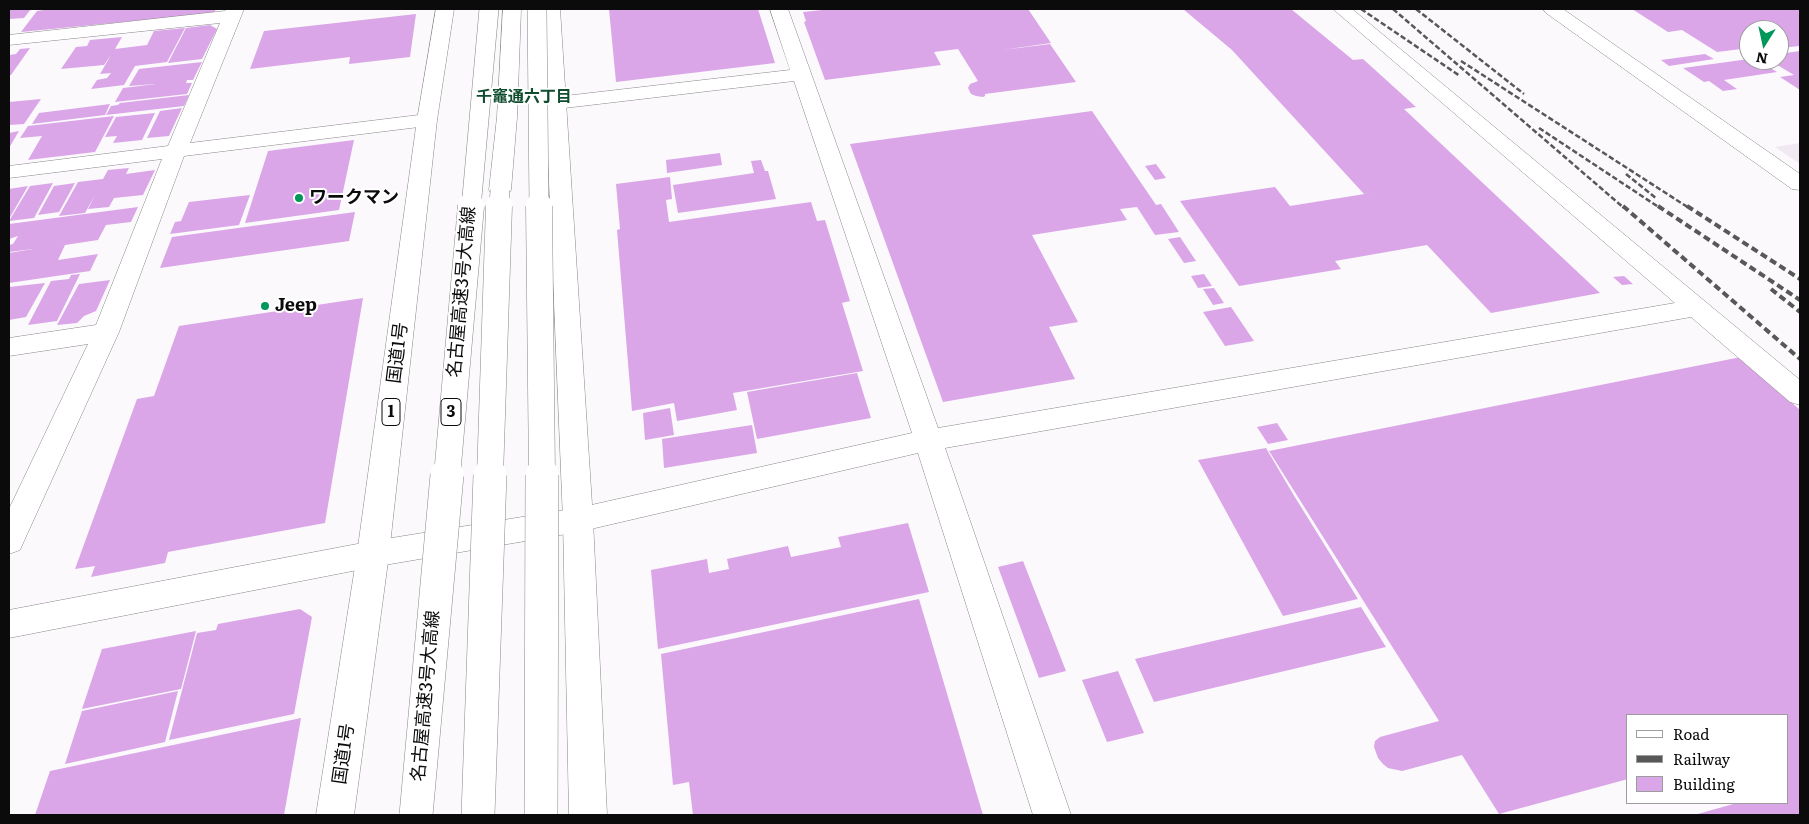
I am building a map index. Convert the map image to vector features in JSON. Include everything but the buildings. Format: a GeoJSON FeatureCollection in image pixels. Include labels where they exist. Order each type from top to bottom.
{"type":"FeatureCollection","features":[{"type":"Feature","properties":{"kind":"main road","name":"国道1号"},"geometry":{"type":"LineString","coordinates":[[335,815],[373,554],[427,120],[445,9]]}},
{"type":"Feature","properties":{"kind":"main road","name":"名古屋高速3号大高線"},"geometry":{"type":"LineString","coordinates":[[416,815],[489,9]]}},
{"type":"Feature","properties":{"kind":"main road"},"geometry":{"type":"LineString","coordinates":[[478,815],[500,190],[507,117],[512,9]]}},
{"type":"Feature","properties":{"kind":"main road"},"geometry":{"type":"LineString","coordinates":[[536,9],[542,419],[541,815]]}},
{"type":"Feature","properties":{"kind":"main road"},"geometry":{"type":"LineString","coordinates":[[551,9],[578,520],[588,815]]}},
{"type":"Feature","properties":{"kind":"main road"},"geometry":{"type":"LineString","coordinates":[[779,9],[928,440],[1052,815]]}},
{"type":"Feature","properties":{"kind":"main road"},"geometry":{"type":"LineString","coordinates":[[1342,9],[1800,395]]}},
{"type":"Feature","properties":{"kind":"main road"},"geometry":{"type":"LineString","coordinates":[[1552,9],[1800,184]]}},
{"type":"Feature","properties":{"kind":"main road"},"geometry":{"type":"LineString","coordinates":[[9,40],[234,12],[176,151],[106,332],[9,541]]}},
{"type":"Feature","properties":{"kind":"main road"},"geometry":{"type":"LineString","coordinates":[[556,103],[801,74]]}},
{"type":"Feature","properties":{"kind":"main road"},"geometry":{"type":"LineString","coordinates":[[9,172],[427,120]]}},
{"type":"Feature","properties":{"kind":"main road"},"geometry":{"type":"LineString","coordinates":[[9,624],[373,554],[578,520],[928,440],[1696,308]]}},
{"type":"Feature","properties":{"kind":"main road"},"geometry":{"type":"LineString","coordinates":[[9,347],[106,332]]}},
{"type":"Feature","properties":{"kind":"shaded area"},"geometry":{"type":"Polygon","coordinates":[[[1800,143],[1800,164],[1775,147],[1800,143]]]}},
{"type":"Feature","properties":{"kind":"railway"},"geometry":{"type":"LineString","coordinates":[[1361,9],[1460,76]]}},
{"type":"Feature","properties":{"kind":"railway"},"geometry":{"type":"LineString","coordinates":[[1393,9],[1624,208]]}},
{"type":"Feature","properties":{"kind":"railway"},"geometry":{"type":"LineString","coordinates":[[1416,9],[1524,94]]}},
{"type":"Feature","properties":{"kind":"railway"},"geometry":{"type":"LineString","coordinates":[[1461,61],[1689,208]]}},
{"type":"Feature","properties":{"kind":"railway"},"geometry":{"type":"LineString","coordinates":[[1539,128],[1660,208]]}},
{"type":"Feature","properties":{"kind":"railway"},"geometry":{"type":"LineString","coordinates":[[1626,174],[1657,199]]}},
{"type":"Feature","properties":{"kind":"railway"},"geometry":{"type":"LineString","coordinates":[[1623,206],[1800,359]]}},
{"type":"Feature","properties":{"kind":"railway"},"geometry":{"type":"LineString","coordinates":[[1658,206],[1800,300]]}},
{"type":"Feature","properties":{"kind":"railway"},"geometry":{"type":"LineString","coordinates":[[1687,206],[1800,279]]}},
{"type":"Feature","properties":{"kind":"railway"},"geometry":{"type":"LineString","coordinates":[[1771,289],[1800,312]]}},
{"type":"Feature","properties":{"kind":"place","name":"ワークマン"},"geometry":{"type":"Point","coordinates":[299,198]}},
{"type":"Feature","properties":{"kind":"place","name":"Jeep"},"geometry":{"type":"Point","coordinates":[265,306]}},
{"type":"Feature","properties":{"kind":"district","name":"千竈通六丁目"},"geometry":{"type":"Point","coordinates":[524,97]}}]}
